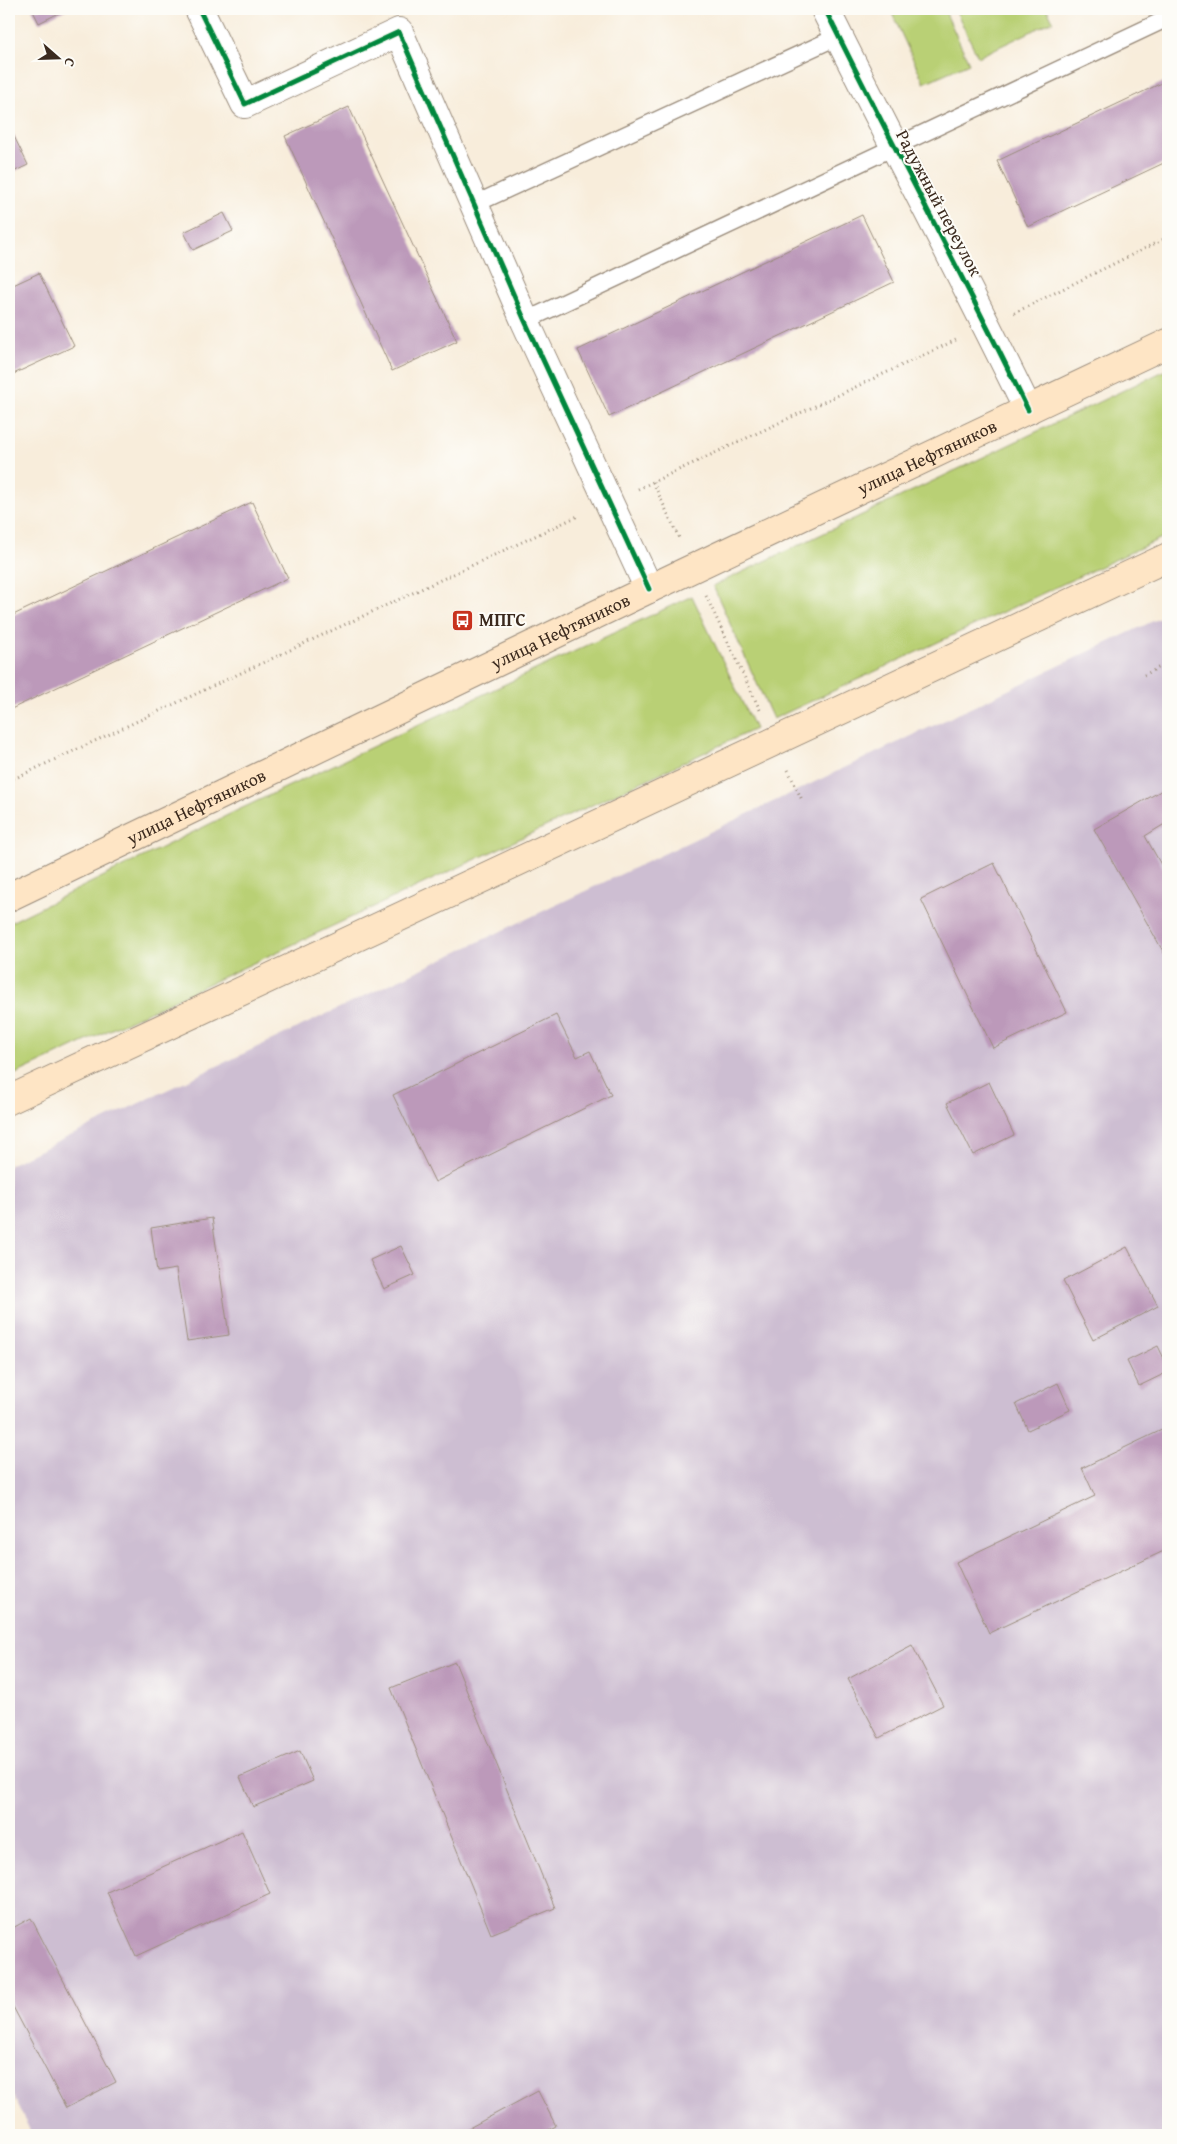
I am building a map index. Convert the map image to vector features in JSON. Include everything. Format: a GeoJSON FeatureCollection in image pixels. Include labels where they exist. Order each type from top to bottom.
{"type":"FeatureCollection","features":[{"type":"Feature","properties":{"kind":"main road","name":"улица Нефтяников"},"geometry":{"type":"LineString","coordinates":[[9,897],[649,589],[1168,343]]}},
{"type":"Feature","properties":{"kind":"main road"},"geometry":{"type":"LineString","coordinates":[[9,1100],[1168,557]]}},
{"type":"Feature","properties":{"kind":"street"},"geometry":{"type":"LineString","coordinates":[[199,9],[245,104],[399,32],[473,206],[649,589]]}},
{"type":"Feature","properties":{"kind":"street","name":"Радужный переулок"},"geometry":{"type":"LineString","coordinates":[[825,9],[894,148],[979,309],[1028,410]]}},
{"type":"Feature","properties":{"kind":"lane"},"geometry":{"type":"LineString","coordinates":[[525,321],[1168,18]]}},
{"type":"Feature","properties":{"kind":"lane"},"geometry":{"type":"LineString","coordinates":[[473,206],[838,36]]}},
{"type":"Feature","properties":{"kind":"path"},"geometry":{"type":"LineString","coordinates":[[653,482],[802,800]]}},
{"type":"Feature","properties":{"kind":"path"},"geometry":{"type":"LineString","coordinates":[[1144,675],[1168,663]]}},
{"type":"Feature","properties":{"kind":"shaded area"},"geometry":{"type":"Polygon","coordinates":[[[1168,614],[1168,2135],[32,2135],[9,2086],[9,1165],[1168,614]]]}},
{"type":"Feature","properties":{"kind":"green space"},"geometry":{"type":"Polygon","coordinates":[[[890,9],[944,9],[969,63],[924,83],[890,9]]]}},
{"type":"Feature","properties":{"kind":"green space"},"geometry":{"type":"Polygon","coordinates":[[[955,9],[1047,9],[1053,21],[978,57],[955,9]]]}},
{"type":"Feature","properties":{"kind":"green space"},"geometry":{"type":"Polygon","coordinates":[[[1168,369],[1168,535],[773,719],[713,586],[1168,369]]]}},
{"type":"Feature","properties":{"kind":"green space"},"geometry":{"type":"Polygon","coordinates":[[[692,596],[755,729],[9,1077],[9,923],[236,811],[692,596]]]}},
{"type":"Feature","properties":{"kind":"building"},"geometry":{"type":"Polygon","coordinates":[[[32,9],[67,9],[39,23],[32,9]]]}},
{"type":"Feature","properties":{"kind":"building"},"geometry":{"type":"Polygon","coordinates":[[[1168,80],[1168,161],[1028,227],[997,161],[1168,80]]]}},
{"type":"Feature","properties":{"kind":"building"},"geometry":{"type":"Polygon","coordinates":[[[349,107],[457,341],[392,371],[285,136],[349,107]]]}},
{"type":"Feature","properties":{"kind":"building"},"geometry":{"type":"Polygon","coordinates":[[[9,126],[28,165],[9,174],[9,126]]]}},
{"type":"Feature","properties":{"kind":"building"},"geometry":{"type":"Polygon","coordinates":[[[224,213],[233,231],[193,250],[184,232],[224,213]]]}},
{"type":"Feature","properties":{"kind":"building"},"geometry":{"type":"Polygon","coordinates":[[[862,215],[894,282],[609,417],[578,350],[862,215]]]}},
{"type":"Feature","properties":{"kind":"building"},"geometry":{"type":"Polygon","coordinates":[[[39,273],[74,346],[9,376],[9,287],[39,273]]]}},
{"type":"Feature","properties":{"kind":"building"},"geometry":{"type":"Polygon","coordinates":[[[252,502],[288,578],[9,710],[9,617],[252,502]]]}},
{"type":"Feature","properties":{"kind":"building"},"geometry":{"type":"Polygon","coordinates":[[[1166,788],[1168,792],[1168,822],[1145,836],[1168,877],[1168,960],[1094,829],[1166,788]]]}},
{"type":"Feature","properties":{"kind":"building"},"geometry":{"type":"Polygon","coordinates":[[[994,863],[1067,1012],[993,1048],[921,899],[994,863]]]}},
{"type":"Feature","properties":{"kind":"building"},"geometry":{"type":"Polygon","coordinates":[[[556,1015],[577,1057],[590,1051],[611,1095],[435,1182],[393,1095],[556,1015]]]}},
{"type":"Feature","properties":{"kind":"building"},"geometry":{"type":"Polygon","coordinates":[[[989,1082],[1014,1135],[973,1155],[947,1103],[989,1082]]]}},
{"type":"Feature","properties":{"kind":"building"},"geometry":{"type":"Polygon","coordinates":[[[212,1218],[229,1335],[187,1341],[176,1269],[157,1272],[151,1228],[212,1218]]]}},
{"type":"Feature","properties":{"kind":"building"},"geometry":{"type":"Polygon","coordinates":[[[401,1246],[415,1275],[384,1289],[370,1260],[401,1246]]]}},
{"type":"Feature","properties":{"kind":"building"},"geometry":{"type":"Polygon","coordinates":[[[1127,1247],[1158,1306],[1093,1340],[1063,1281],[1127,1247]]]}},
{"type":"Feature","properties":{"kind":"building"},"geometry":{"type":"Polygon","coordinates":[[[1158,1346],[1168,1367],[1168,1372],[1139,1386],[1127,1361],[1158,1346]]]}},
{"type":"Feature","properties":{"kind":"building"},"geometry":{"type":"Polygon","coordinates":[[[1058,1383],[1070,1410],[1028,1430],[1016,1404],[1058,1383]]]}},
{"type":"Feature","properties":{"kind":"building"},"geometry":{"type":"Polygon","coordinates":[[[1168,1427],[1168,1549],[989,1633],[956,1562],[1095,1496],[1082,1468],[1168,1427]]]}},
{"type":"Feature","properties":{"kind":"building"},"geometry":{"type":"Polygon","coordinates":[[[912,1645],[943,1705],[879,1738],[848,1679],[912,1645]]]}},
{"type":"Feature","properties":{"kind":"building"},"geometry":{"type":"Polygon","coordinates":[[[455,1662],[555,1908],[491,1934],[391,1688],[455,1662]]]}},
{"type":"Feature","properties":{"kind":"building"},"geometry":{"type":"Polygon","coordinates":[[[300,1751],[313,1781],[253,1807],[240,1777],[300,1751]]]}},
{"type":"Feature","properties":{"kind":"building"},"geometry":{"type":"Polygon","coordinates":[[[242,1831],[270,1894],[136,1956],[107,1892],[242,1831]]]}},
{"type":"Feature","properties":{"kind":"building"},"geometry":{"type":"Polygon","coordinates":[[[31,1918],[116,2082],[66,2108],[9,1999],[9,1930],[31,1918]]]}},
{"type":"Feature","properties":{"kind":"building"},"geometry":{"type":"Polygon","coordinates":[[[538,2091],[556,2126],[539,2135],[456,2135],[538,2091]]]}},
{"type":"Feature","properties":{"kind":"cycle path"},"geometry":{"type":"LineString","coordinates":[[199,9],[245,104],[399,32],[525,321],[649,589]]}},
{"type":"Feature","properties":{"kind":"cycle path"},"geometry":{"type":"LineString","coordinates":[[825,9],[1028,410]]}},
{"type":"Feature","properties":{"kind":"place","name":"МПГС"},"geometry":{"type":"Point","coordinates":[463,620]}}]}
